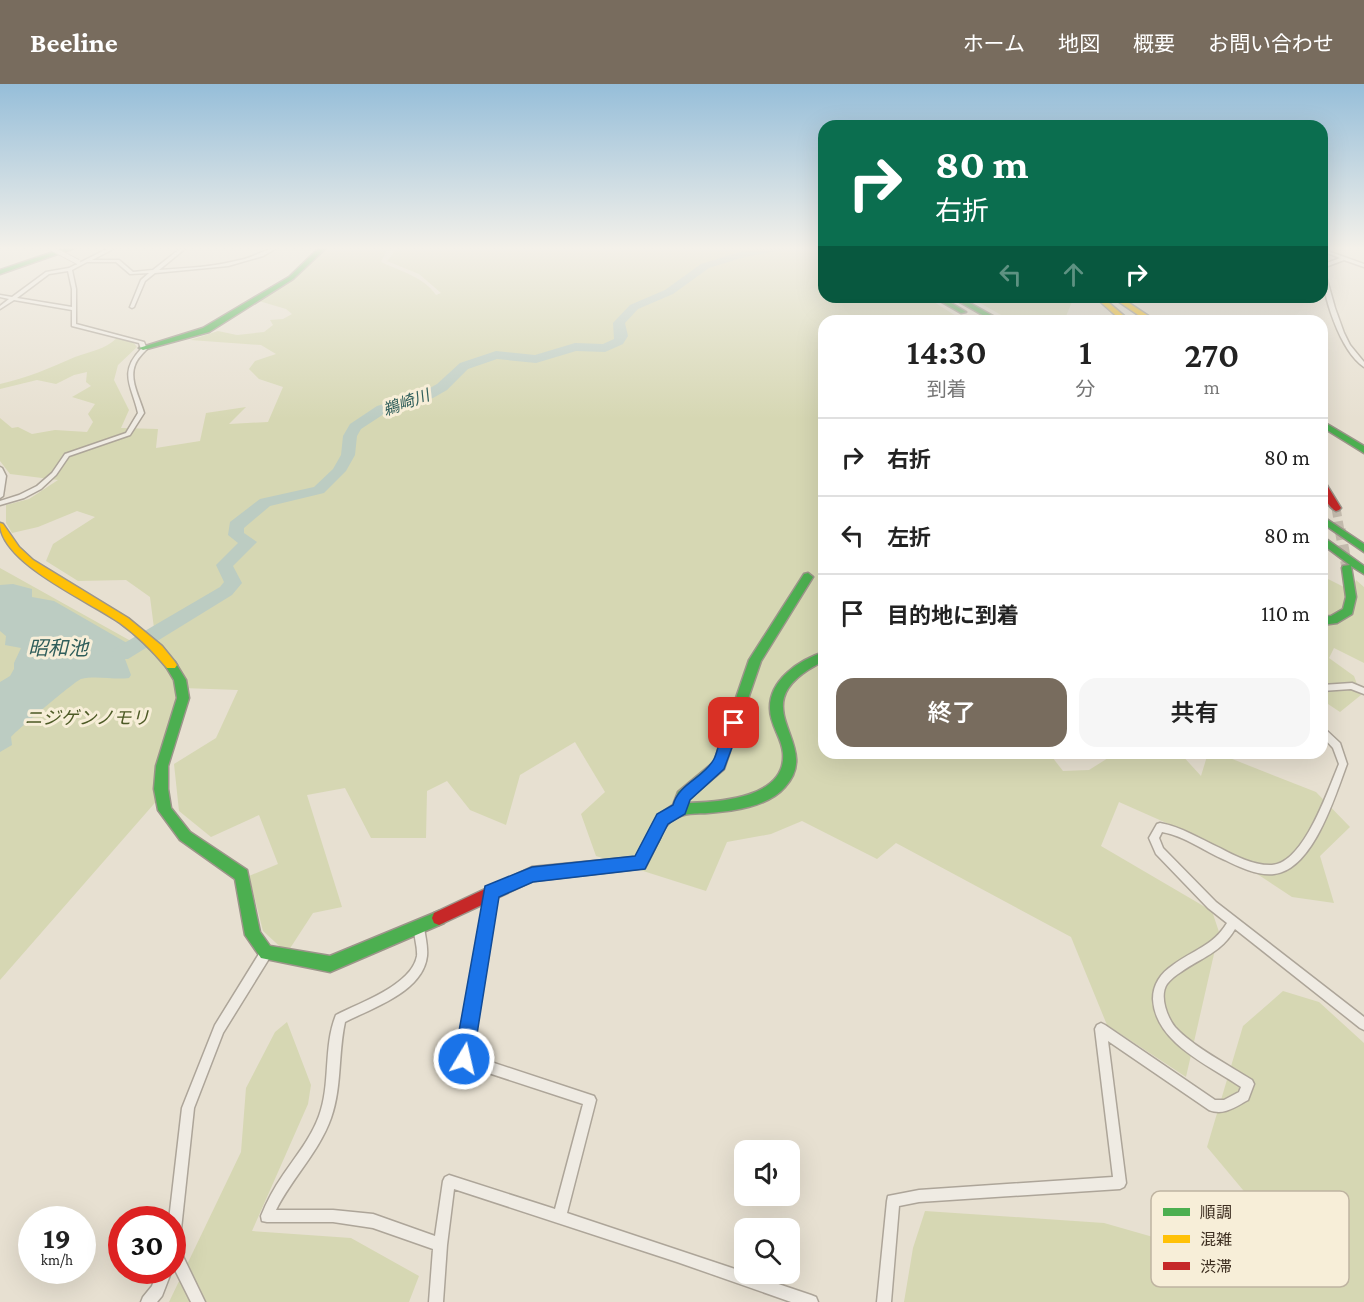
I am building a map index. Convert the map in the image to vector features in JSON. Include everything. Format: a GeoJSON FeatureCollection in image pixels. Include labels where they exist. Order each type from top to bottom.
{"type":"FeatureCollection","features":[{"type":"Feature","properties":{"kind":"main road"},"geometry":{"type":"LineString","coordinates":[[143,348],[206,330],[247,305]]}},
{"type":"Feature","properties":{"kind":"main road"},"geometry":{"type":"LineString","coordinates":[[950,305],[968,315]]}},
{"type":"Feature","properties":{"kind":"main road"},"geometry":{"type":"LineString","coordinates":[[968,305],[987,315]]}},
{"type":"Feature","properties":{"kind":"main road"},"geometry":{"type":"LineString","coordinates":[[1107,305],[1119,315]]}},
{"type":"Feature","properties":{"kind":"main road"},"geometry":{"type":"LineString","coordinates":[[1127,305],[1143,315]]}},
{"type":"Feature","properties":{"kind":"main road"},"geometry":{"type":"LineString","coordinates":[[1328,428],[1364,450]]}},
{"type":"Feature","properties":{"kind":"main road"},"geometry":{"type":"LineString","coordinates":[[1328,494],[1336,508]]}},
{"type":"Feature","properties":{"kind":"main road"},"geometry":{"type":"LineString","coordinates":[[1328,523],[1364,549]]}},
{"type":"Feature","properties":{"kind":"main road"},"geometry":{"type":"LineString","coordinates":[[0,526],[15,549],[29,562],[139,634],[176,672],[183,688],[183,700],[168,738],[161,772],[164,803],[170,819],[188,837],[242,875],[253,935],[266,953],[330,964],[419,927],[532,874],[640,863],[663,819],[679,809],[709,808],[768,794],[780,785],[789,770],[790,758],[776,716],[776,701],[780,688],[790,676],[818,660]]}},
{"type":"Feature","properties":{"kind":"main road"},"geometry":{"type":"LineString","coordinates":[[1328,544],[1364,571]]}},
{"type":"Feature","properties":{"kind":"main road"},"geometry":{"type":"LineString","coordinates":[[1328,620],[1333,620],[1348,610],[1351,597],[1347,568]]}},
{"type":"Feature","properties":{"kind":"main road"},"geometry":{"type":"LineString","coordinates":[[679,809],[683,796],[719,765],[755,660],[808,577]]}},
{"type":"Feature","properties":{"kind":"street"},"geometry":{"type":"LineString","coordinates":[[48,305],[74,309]]}},
{"type":"Feature","properties":{"kind":"street"},"geometry":{"type":"LineString","coordinates":[[0,503],[39,490],[57,471],[67,455],[131,431],[141,413],[129,379],[132,366],[143,348],[137,340],[78,328],[74,325],[74,305]]}},
{"type":"Feature","properties":{"kind":"street"},"geometry":{"type":"LineString","coordinates":[[1333,305],[1340,329],[1354,355],[1364,365]]}},
{"type":"Feature","properties":{"kind":"street"},"geometry":{"type":"LineString","coordinates":[[0,469],[3,476],[0,496]]}},
{"type":"Feature","properties":{"kind":"street"},"geometry":{"type":"LineString","coordinates":[[1328,688],[1352,686],[1364,691]]}},
{"type":"Feature","properties":{"kind":"street"},"geometry":{"type":"LineString","coordinates":[[1328,737],[1337,746],[1343,764],[1317,825],[1300,856],[1292,865],[1274,871],[1240,862],[1176,829],[1160,827],[1154,838],[1159,851],[1212,905],[1364,1024]]}},
{"type":"Feature","properties":{"kind":"street"},"geometry":{"type":"LineString","coordinates":[[491,892],[464,1059],[590,1100],[560,1216]]}},
{"type":"Feature","properties":{"kind":"street"},"geometry":{"type":"LineString","coordinates":[[884,1302],[893,1201],[919,1196],[1120,1183],[1101,1029],[1213,1106],[1225,1106],[1244,1096],[1248,1084],[1172,1032],[1162,1015],[1158,994],[1165,976],[1225,939],[1234,921]]}},
{"type":"Feature","properties":{"kind":"street"},"geometry":{"type":"LineString","coordinates":[[419,927],[422,958],[413,974],[393,992],[362,1010],[340,1019],[336,1037],[331,1096],[325,1117],[316,1137],[273,1200],[267,1216],[333,1216],[373,1221],[440,1245]]}},
{"type":"Feature","properties":{"kind":"street"},"geometry":{"type":"LineString","coordinates":[[178,1206],[188,1108],[219,1029],[266,953]]}},
{"type":"Feature","properties":{"kind":"street"},"geometry":{"type":"LineString","coordinates":[[436,1302],[440,1245],[449,1181],[560,1216],[812,1302]]}},
{"type":"Feature","properties":{"kind":"street"},"geometry":{"type":"LineString","coordinates":[[186,1278],[198,1302]]}},
{"type":"Feature","properties":{"kind":"street"},"geometry":{"type":"LineString","coordinates":[[148,1302],[160,1284]]}},
{"type":"Feature","properties":{"kind":"green space","name":"ニジゲンノモリ"},"geometry":{"type":"Polygon","coordinates":[[[272,305],[938,305],[954,315],[818,315],[818,759],[1054,759],[1063,771],[1089,770],[1106,759],[1185,759],[1201,776],[1206,759],[1232,759],[1316,792],[1350,827],[1320,856],[1334,903],[1292,897],[1207,841],[1119,802],[1101,846],[1212,911],[1219,932],[1186,1077],[1107,1025],[1071,937],[896,843],[877,859],[802,821],[771,834],[727,842],[706,891],[596,856],[581,814],[605,792],[575,742],[520,775],[506,825],[470,810],[447,781],[427,791],[426,838],[371,838],[345,788],[307,795],[342,907],[313,913],[287,953],[263,931],[249,876],[278,864],[259,815],[211,837],[179,811],[174,764],[216,738],[238,690],[183,688],[160,797],[0,980],[0,568],[138,645],[155,636],[150,597],[126,580],[78,581],[46,561],[53,544],[95,517],[77,511],[38,527],[12,533],[6,523],[6,505],[29,499],[58,480],[10,474],[0,461],[0,418],[12,428],[18,427],[32,434],[55,430],[87,432],[93,422],[88,414],[95,404],[72,397],[91,386],[86,382],[87,372],[74,375],[56,384],[37,380],[0,389],[0,384],[29,376],[97,350],[117,338],[133,342],[137,347],[118,365],[114,380],[129,410],[121,428],[158,429],[156,448],[200,441],[206,413],[246,407],[229,424],[268,422],[283,387],[259,379],[249,369],[255,361],[276,354],[261,345],[190,340],[218,331],[237,335],[264,332],[273,325],[270,320],[283,319],[292,314],[286,309],[272,305]]]}},
{"type":"Feature","properties":{"kind":"green space"},"geometry":{"type":"Polygon","coordinates":[[[983,305],[1071,305],[1066,315],[1001,315],[983,305]]]}},
{"type":"Feature","properties":{"kind":"green space"},"geometry":{"type":"Polygon","coordinates":[[[1328,579],[1352,591],[1356,580],[1364,587],[1364,663],[1334,648],[1329,658],[1354,676],[1361,695],[1340,712],[1328,704],[1328,579]]]}},
{"type":"Feature","properties":{"kind":"green space"},"geometry":{"type":"Polygon","coordinates":[[[1283,991],[1319,1002],[1364,1043],[1364,1302],[904,1302],[913,1248],[925,1211],[1104,1223],[1151,1236],[1151,1287],[1349,1287],[1349,1191],[1244,1191],[1207,1147],[1243,1026],[1283,991]]]}},
{"type":"Feature","properties":{"kind":"green space"},"geometry":{"type":"Polygon","coordinates":[[[287,1022],[311,1085],[308,1104],[252,1231],[351,1238],[419,1276],[409,1302],[169,1302],[178,1284],[186,1284],[186,1267],[241,1152],[246,1088],[275,1032],[287,1022]]]}},
{"type":"Feature","properties":{"kind":"water","name":"昭和池"},"geometry":{"type":"Polygon","coordinates":[[[13,584],[32,589],[32,597],[54,601],[127,643],[129,650],[125,659],[131,675],[129,678],[81,679],[15,733],[11,737],[12,745],[0,752],[0,682],[10,676],[21,648],[5,645],[6,636],[0,631],[0,585],[13,584]]]}},
{"type":"Feature","properties":{"kind":"waterway","name":"鵜崎川"},"geometry":{"type":"LineString","coordinates":[[121,654],[226,591],[233,583],[224,565],[249,542],[236,535],[236,526],[265,502],[319,490],[339,471],[348,455],[350,436],[355,427],[382,409],[428,395],[442,387],[453,374],[464,366],[496,355],[536,359],[575,347],[605,348],[619,341],[622,336],[619,323],[639,305]]}},
{"type":"Feature","properties":{"kind":"tunnel"},"geometry":{"type":"LineString","coordinates":[[1336,508],[1340,531]]}},
{"type":"Feature","properties":{"kind":"tunnel"},"geometry":{"type":"LineString","coordinates":[[1340,529],[1347,568]]}},
{"type":"Feature","properties":{"kind":"traffic: fast"},"geometry":{"type":"LineString","coordinates":[[143,348],[206,330],[247,305]]}},
{"type":"Feature","properties":{"kind":"traffic: fast"},"geometry":{"type":"LineString","coordinates":[[950,305],[963,312]]}},
{"type":"Feature","properties":{"kind":"traffic: fast"},"geometry":{"type":"LineString","coordinates":[[968,305],[987,315]]}},
{"type":"Feature","properties":{"kind":"traffic: fast"},"geometry":{"type":"LineString","coordinates":[[1328,428],[1364,450]]}},
{"type":"Feature","properties":{"kind":"traffic: fast"},"geometry":{"type":"LineString","coordinates":[[1328,523],[1364,549]]}},
{"type":"Feature","properties":{"kind":"traffic: fast"},"geometry":{"type":"LineString","coordinates":[[1328,544],[1364,571]]}},
{"type":"Feature","properties":{"kind":"traffic: fast"},"geometry":{"type":"LineString","coordinates":[[1328,620],[1348,611],[1351,597],[1347,568]]}},
{"type":"Feature","properties":{"kind":"traffic: fast"},"geometry":{"type":"LineString","coordinates":[[653,838],[663,819],[679,809],[683,796],[719,765],[755,660],[808,577]]}},
{"type":"Feature","properties":{"kind":"traffic: fast"},"geometry":{"type":"LineString","coordinates":[[679,809],[730,805],[766,794],[780,784],[788,771],[790,754],[778,722],[776,709],[778,694],[794,673],[818,659]]}},
{"type":"Feature","properties":{"kind":"traffic: fast"},"geometry":{"type":"LineString","coordinates":[[171,665],[180,680],[183,698],[162,766],[161,789],[165,810],[185,836],[242,875],[253,935],[266,953],[330,964],[439,918]]}},
{"type":"Feature","properties":{"kind":"traffic: slow"},"geometry":{"type":"LineString","coordinates":[[1107,305],[1119,315]]}},
{"type":"Feature","properties":{"kind":"traffic: slow"},"geometry":{"type":"LineString","coordinates":[[1127,305],[1143,315]]}},
{"type":"Feature","properties":{"kind":"traffic: slow"},"geometry":{"type":"LineString","coordinates":[[0,526],[15,549],[29,562],[124,621],[158,649],[171,665]]}},
{"type":"Feature","properties":{"kind":"traffic: jam"},"geometry":{"type":"LineString","coordinates":[[1328,494],[1336,508]]}},
{"type":"Feature","properties":{"kind":"traffic: jam"},"geometry":{"type":"LineString","coordinates":[[439,918],[532,874],[640,863],[653,838]]}},
{"type":"Feature","properties":{"kind":"route"},"geometry":{"type":"LineString","coordinates":[[464,1059],[491,892],[532,874],[640,863],[663,819],[679,809],[683,796],[719,765],[734,723]]}}]}
